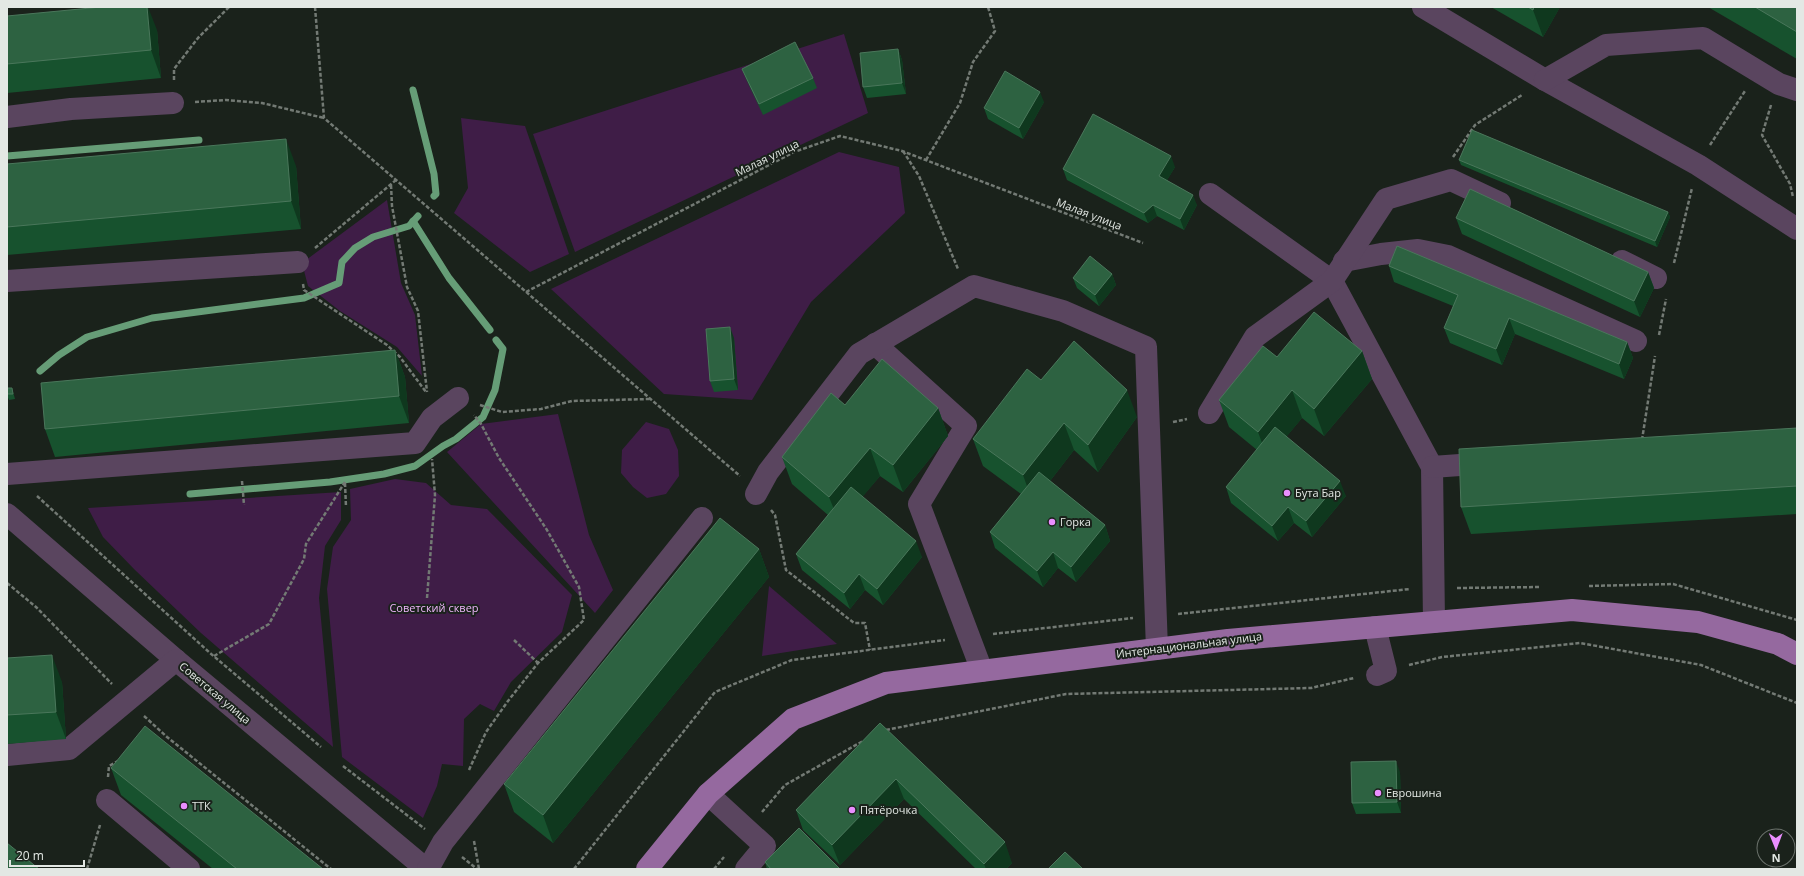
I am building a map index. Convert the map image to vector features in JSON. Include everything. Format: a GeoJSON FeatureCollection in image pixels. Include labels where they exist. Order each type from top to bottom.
{"type":"FeatureCollection","features":[{"type":"Feature","properties":{"kind":"main road","name":"Интернациональная улица"},"geometry":{"type":"LineString","coordinates":[[647,869],[708,794],[793,719],[886,683],[1228,640],[1572,610],[1698,622],[1778,644],[1797,654]]}},
{"type":"Feature","properties":{"kind":"street"},"geometry":{"type":"LineString","coordinates":[[1423,7],[1545,80],[1698,165],[1797,229]]}},
{"type":"Feature","properties":{"kind":"street"},"geometry":{"type":"LineString","coordinates":[[1545,80],[1606,45],[1703,38],[1788,87]]}},
{"type":"Feature","properties":{"kind":"street"},"geometry":{"type":"LineString","coordinates":[[7,117],[71,109],[173,103]]}},
{"type":"Feature","properties":{"kind":"street"},"geometry":{"type":"LineString","coordinates":[[1209,413],[1255,337],[1332,281],[1386,199],[1451,180],[1514,210]]}},
{"type":"Feature","properties":{"kind":"street"},"geometry":{"type":"LineString","coordinates":[[1210,194],[1332,281],[1432,466],[1434,622]]}},
{"type":"Feature","properties":{"kind":"street"},"geometry":{"type":"LineString","coordinates":[[1344,262],[1381,254],[1418,250],[1448,256],[1636,341]]}},
{"type":"Feature","properties":{"kind":"street"},"geometry":{"type":"LineString","coordinates":[[1606,254],[1666,280]]}},
{"type":"Feature","properties":{"kind":"street"},"geometry":{"type":"LineString","coordinates":[[7,281],[298,262]]}},
{"type":"Feature","properties":{"kind":"street"},"geometry":{"type":"LineString","coordinates":[[756,494],[768,472],[859,354],[875,344],[974,286],[1063,311],[1146,347],[1157,649]]}},
{"type":"Feature","properties":{"kind":"street"},"geometry":{"type":"LineString","coordinates":[[875,344],[966,426],[919,504],[982,671]]}},
{"type":"Feature","properties":{"kind":"street"},"geometry":{"type":"LineString","coordinates":[[10,474],[415,443],[432,418],[458,398]]}},
{"type":"Feature","properties":{"kind":"street"},"geometry":{"type":"LineString","coordinates":[[1432,466],[1509,461]]}},
{"type":"Feature","properties":{"kind":"street","name":"Советская улица"},"geometry":{"type":"LineString","coordinates":[[7,514],[176,660],[427,869]]}},
{"type":"Feature","properties":{"kind":"street"},"geometry":{"type":"LineString","coordinates":[[427,869],[443,842],[702,518]]}},
{"type":"Feature","properties":{"kind":"street"},"geometry":{"type":"LineString","coordinates":[[1375,627],[1381,673]]}},
{"type":"Feature","properties":{"kind":"street"},"geometry":{"type":"LineString","coordinates":[[7,755],[69,749],[176,660]]}},
{"type":"Feature","properties":{"kind":"street"},"geometry":{"type":"LineString","coordinates":[[708,794],[765,846],[746,869]]}},
{"type":"Feature","properties":{"kind":"street"},"geometry":{"type":"LineString","coordinates":[[107,800],[189,869]]}},
{"type":"Feature","properties":{"kind":"path"},"geometry":{"type":"LineString","coordinates":[[229,7],[198,38],[174,69],[173,103],[226,100],[262,103],[324,118],[742,478],[775,515],[786,570],[854,623],[865,623],[870,650]]}},
{"type":"Feature","properties":{"kind":"path"},"geometry":{"type":"LineString","coordinates":[[315,7],[324,118]]}},
{"type":"Feature","properties":{"kind":"path"},"geometry":{"type":"LineString","coordinates":[[926,160],[960,103],[974,62],[994,31],[988,7]]}},
{"type":"Feature","properties":{"kind":"path"},"geometry":{"type":"LineString","coordinates":[[1451,180],[1453,158],[1475,124],[1545,80]]}},
{"type":"Feature","properties":{"kind":"path"},"geometry":{"type":"LineString","coordinates":[[1788,87],[1762,135],[1790,184],[1793,199]]}},
{"type":"Feature","properties":{"kind":"path"},"geometry":{"type":"LineString","coordinates":[[1658,337],[1666,280],[1698,165],[1735,106]]}},
{"type":"Feature","properties":{"kind":"path","name":"Малая улица"},"geometry":{"type":"LineString","coordinates":[[526,292],[794,152],[840,136],[902,150],[1143,243]]}},
{"type":"Feature","properties":{"kind":"path"},"geometry":{"type":"LineString","coordinates":[[902,150],[919,176],[966,290]]}},
{"type":"Feature","properties":{"kind":"path"},"geometry":{"type":"LineString","coordinates":[[391,184],[392,206],[407,287],[418,311],[428,394],[400,357],[388,345],[304,290],[298,262],[391,184],[396,180]]}},
{"type":"Feature","properties":{"kind":"path"},"geometry":{"type":"LineString","coordinates":[[1642,444],[1656,351]]}},
{"type":"Feature","properties":{"kind":"path"},"geometry":{"type":"LineString","coordinates":[[458,398],[502,412],[541,409],[572,402],[650,399]]}},
{"type":"Feature","properties":{"kind":"path"},"geometry":{"type":"LineString","coordinates":[[1148,428],[1209,413]]}},
{"type":"Feature","properties":{"kind":"path"},"geometry":{"type":"LineString","coordinates":[[468,773],[469,766],[486,732],[538,663],[584,620],[579,587],[547,530],[499,458],[477,418]]}},
{"type":"Feature","properties":{"kind":"path"},"geometry":{"type":"LineString","coordinates":[[427,598],[435,495],[432,462]]}},
{"type":"Feature","properties":{"kind":"path"},"geometry":{"type":"LineString","coordinates":[[10,474],[214,656],[327,753]]}},
{"type":"Feature","properties":{"kind":"path"},"geometry":{"type":"LineString","coordinates":[[242,481],[244,505]]}},
{"type":"Feature","properties":{"kind":"path"},"geometry":{"type":"LineString","coordinates":[[214,656],[269,624],[304,559],[306,544],[345,482],[346,507]]}},
{"type":"Feature","properties":{"kind":"path"},"geometry":{"type":"LineString","coordinates":[[7,583],[36,608],[167,737],[331,869]]}},
{"type":"Feature","properties":{"kind":"path"},"geometry":{"type":"LineString","coordinates":[[514,640],[538,663]]}},
{"type":"Feature","properties":{"kind":"path"},"geometry":{"type":"LineString","coordinates":[[883,731],[1066,694],[1311,688],[1381,673],[1442,657],[1580,643],[1701,665],[1797,703]]}},
{"type":"Feature","properties":{"kind":"path"},"geometry":{"type":"LineString","coordinates":[[760,815],[785,785],[869,738]]}},
{"type":"Feature","properties":{"kind":"path"},"geometry":{"type":"LineString","coordinates":[[339,763],[478,869]]}},
{"type":"Feature","properties":{"kind":"path"},"geometry":{"type":"LineString","coordinates":[[466,814],[478,869]]}},
{"type":"Feature","properties":{"kind":"path"},"geometry":{"type":"LineString","coordinates":[[714,869],[729,851]]}},
{"type":"Feature","properties":{"kind":"green space"},"geometry":{"type":"Polygon","coordinates":[[[844,34],[868,113],[575,252],[533,134],[844,34]]]}},
{"type":"Feature","properties":{"kind":"green space"},"geometry":{"type":"Polygon","coordinates":[[[461,118],[525,126],[569,254],[530,272],[454,213],[468,188],[461,118]]]}},
{"type":"Feature","properties":{"kind":"green space"},"geometry":{"type":"Polygon","coordinates":[[[839,152],[899,167],[905,213],[811,302],[752,400],[664,394],[551,289],[839,152]]]}},
{"type":"Feature","properties":{"kind":"green space"},"geometry":{"type":"Polygon","coordinates":[[[387,200],[401,283],[415,315],[422,376],[397,347],[340,311],[308,286],[302,263],[387,200]]]}},
{"type":"Feature","properties":{"kind":"green space"},"geometry":{"type":"Polygon","coordinates":[[[558,414],[589,535],[613,590],[595,613],[447,452],[481,424],[558,414]]]}},
{"type":"Feature","properties":{"kind":"green space"},"geometry":{"type":"Polygon","coordinates":[[[646,422],[669,429],[678,450],[679,476],[666,494],[647,498],[633,487],[621,473],[622,450],[646,422]]]}},
{"type":"Feature","properties":{"kind":"green space","name":"Советский сквер"},"geometry":{"type":"Polygon","coordinates":[[[395,479],[426,483],[451,505],[487,509],[572,595],[562,632],[511,682],[494,711],[480,704],[464,719],[463,766],[442,764],[437,786],[423,818],[342,757],[327,589],[333,547],[351,520],[350,489],[395,479]]]}},
{"type":"Feature","properties":{"kind":"green space"},"geometry":{"type":"Polygon","coordinates":[[[341,492],[341,520],[325,546],[319,598],[333,747],[201,633],[135,570],[103,537],[88,508],[341,492]]]}},
{"type":"Feature","properties":{"kind":"green space"},"geometry":{"type":"Polygon","coordinates":[[[769,586],[837,644],[762,656],[769,586]]]}},
{"type":"Feature","properties":{"kind":"building"},"geometry":{"type":"Polygon","coordinates":[[[101,7],[147,7],[151,50],[7,64],[7,16],[101,7]]]}},
{"type":"Feature","properties":{"kind":"building"},"geometry":{"type":"Polygon","coordinates":[[[1755,7],[1797,7],[1797,32],[1755,7]]]}},
{"type":"Feature","properties":{"kind":"building"},"geometry":{"type":"Polygon","coordinates":[[[795,42],[813,78],[759,104],[742,69],[795,42]]]}},
{"type":"Feature","properties":{"kind":"building"},"geometry":{"type":"Polygon","coordinates":[[[898,49],[902,83],[863,87],[860,53],[898,49]]]}},
{"type":"Feature","properties":{"kind":"building"},"geometry":{"type":"Polygon","coordinates":[[[1005,71],[1040,92],[1019,128],[984,108],[1005,71]]]}},
{"type":"Feature","properties":{"kind":"building"},"geometry":{"type":"Polygon","coordinates":[[[1093,114],[1171,156],[1159,176],[1193,195],[1180,219],[1153,205],[1144,213],[1063,169],[1093,114]]]}},
{"type":"Feature","properties":{"kind":"building"},"geometry":{"type":"Polygon","coordinates":[[[1472,130],[1668,212],[1655,241],[1459,160],[1472,130]]]}},
{"type":"Feature","properties":{"kind":"building"},"geometry":{"type":"Polygon","coordinates":[[[286,139],[291,201],[7,227],[7,164],[286,139]]]}},
{"type":"Feature","properties":{"kind":"building"},"geometry":{"type":"Polygon","coordinates":[[[1470,189],[1648,272],[1634,301],[1456,218],[1470,189]]]}},
{"type":"Feature","properties":{"kind":"building"},"geometry":{"type":"Polygon","coordinates":[[[1397,246],[1627,342],[1619,364],[1509,318],[1496,349],[1444,328],[1458,295],[1389,266],[1397,246]]]}},
{"type":"Feature","properties":{"kind":"building"},"geometry":{"type":"Polygon","coordinates":[[[1090,256],[1112,274],[1095,295],[1073,278],[1090,256]]]}},
{"type":"Feature","properties":{"kind":"building"},"geometry":{"type":"Polygon","coordinates":[[[1314,312],[1362,351],[1314,409],[1292,390],[1258,432],[1219,400],[1263,346],[1277,357],[1314,312]]]}},
{"type":"Feature","properties":{"kind":"building"},"geometry":{"type":"Polygon","coordinates":[[[730,327],[734,379],[710,381],[706,329],[730,327]]]}},
{"type":"Feature","properties":{"kind":"building"},"geometry":{"type":"Polygon","coordinates":[[[1074,341],[1127,390],[1088,445],[1064,423],[1023,475],[973,439],[1027,369],[1041,380],[1074,341]]]}},
{"type":"Feature","properties":{"kind":"building"},"geometry":{"type":"Polygon","coordinates":[[[395,350],[399,396],[45,429],[41,383],[395,350]]]}},
{"type":"Feature","properties":{"kind":"building"},"geometry":{"type":"Polygon","coordinates":[[[882,359],[938,408],[893,465],[870,448],[829,497],[782,457],[831,393],[845,405],[882,359]]]}},
{"type":"Feature","properties":{"kind":"building"},"geometry":{"type":"Polygon","coordinates":[[[7,388],[12,388],[13,394],[7,394],[7,388]]]}},
{"type":"Feature","properties":{"kind":"building"},"geometry":{"type":"Polygon","coordinates":[[[1275,427],[1340,481],[1306,521],[1288,507],[1272,526],[1226,487],[1275,427]]]}},
{"type":"Feature","properties":{"kind":"building"},"geometry":{"type":"Polygon","coordinates":[[[1797,428],[1797,486],[1461,507],[1459,449],[1797,428]]]}},
{"type":"Feature","properties":{"kind":"building","name":"Горка"},"geometry":{"type":"Polygon","coordinates":[[[1039,472],[1105,525],[1071,567],[1053,552],[1037,571],[990,532],[1039,472]]]}},
{"type":"Feature","properties":{"kind":"building"},"geometry":{"type":"Polygon","coordinates":[[[851,487],[916,541],[877,589],[859,574],[844,593],[796,554],[851,487]]]}},
{"type":"Feature","properties":{"kind":"building"},"geometry":{"type":"Polygon","coordinates":[[[720,518],[759,549],[543,815],[504,784],[720,518]]]}},
{"type":"Feature","properties":{"kind":"building"},"geometry":{"type":"Polygon","coordinates":[[[52,655],[56,712],[7,715],[7,658],[52,655]]]}},
{"type":"Feature","properties":{"kind":"building"},"geometry":{"type":"Polygon","coordinates":[[[880,723],[1005,842],[984,864],[896,779],[832,845],[796,810],[880,723]]]}},
{"type":"Feature","properties":{"kind":"building"},"geometry":{"type":"Polygon","coordinates":[[[145,726],[323,869],[237,869],[111,768],[145,726]]]}},
{"type":"Feature","properties":{"kind":"building","name":"Еврошина"},"geometry":{"type":"Polygon","coordinates":[[[1396,761],[1397,802],[1352,803],[1351,762],[1396,761]]]}},
{"type":"Feature","properties":{"kind":"building"},"geometry":{"type":"Polygon","coordinates":[[[799,828],[840,869],[771,869],[765,862],[799,828]]]}},
{"type":"Feature","properties":{"kind":"building"},"geometry":{"type":"Polygon","coordinates":[[[7,843],[39,869],[7,869],[7,843]]]}},
{"type":"Feature","properties":{"kind":"building"},"geometry":{"type":"Polygon","coordinates":[[[1065,852],[1082,868],[1048,869],[1065,852]]]}},
{"type":"Feature","properties":{"kind":"waterway"},"geometry":{"type":"LineString","coordinates":[[413,90],[434,174],[436,194],[434,196]]}},
{"type":"Feature","properties":{"kind":"waterway"},"geometry":{"type":"LineString","coordinates":[[7,156],[199,140]]}},
{"type":"Feature","properties":{"kind":"waterway"},"geometry":{"type":"LineString","coordinates":[[40,371],[59,355],[87,337],[152,318],[304,298],[339,283],[342,262],[355,248],[373,237],[409,226],[418,216]]}},
{"type":"Feature","properties":{"kind":"waterway"},"geometry":{"type":"LineString","coordinates":[[413,221],[449,278],[490,330]]}},
{"type":"Feature","properties":{"kind":"waterway"},"geometry":{"type":"LineString","coordinates":[[190,494],[330,482],[384,474],[415,466],[443,446],[456,439],[483,417],[495,390],[503,349],[496,340]]}},
{"type":"Feature","properties":{"kind":"place","name":"Бута Бар"},"geometry":{"type":"Point","coordinates":[1287,493]}},
{"type":"Feature","properties":{"kind":"place","name":"Горка"},"geometry":{"type":"Point","coordinates":[1052,522]}},
{"type":"Feature","properties":{"kind":"place","name":"Еврошина"},"geometry":{"type":"Point","coordinates":[1378,793]}},
{"type":"Feature","properties":{"kind":"place","name":"ТТК"},"geometry":{"type":"Point","coordinates":[184,806]}},
{"type":"Feature","properties":{"kind":"place","name":"Пятёрочка"},"geometry":{"type":"Point","coordinates":[852,810]}}]}
